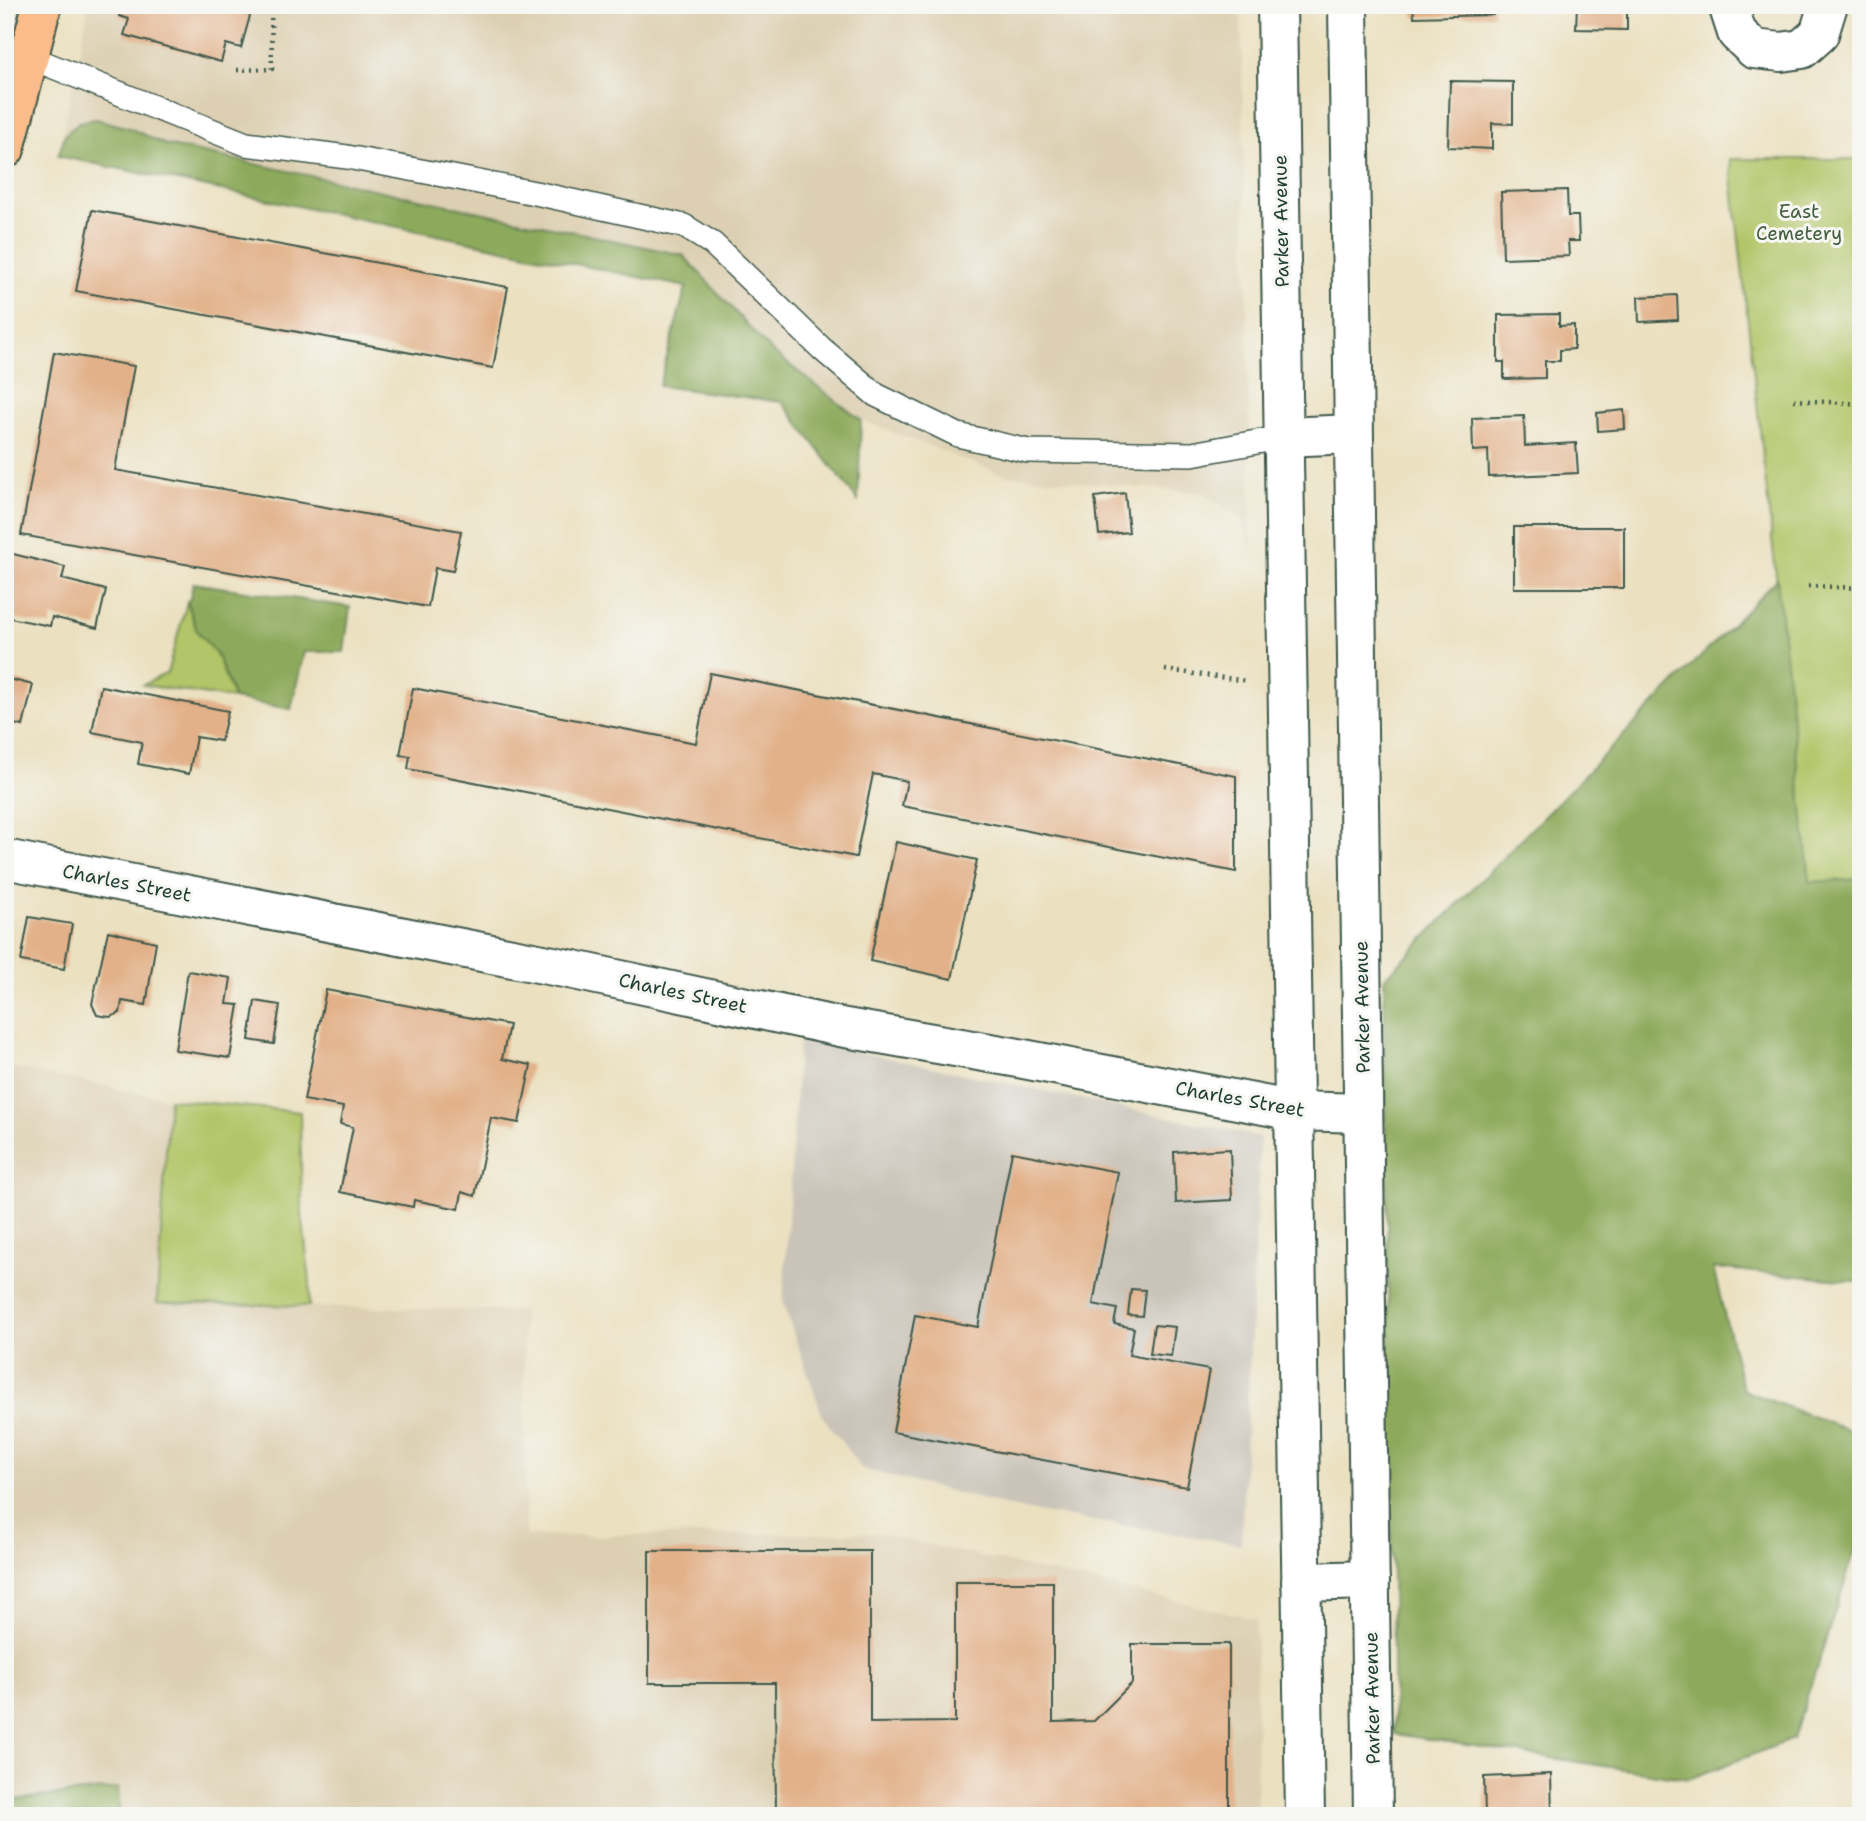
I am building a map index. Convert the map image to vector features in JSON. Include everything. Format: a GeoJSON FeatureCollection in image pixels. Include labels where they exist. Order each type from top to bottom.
{"type":"FeatureCollection","features":[{"type":"Feature","properties":{"kind":"main road"},"geometry":{"type":"LineString","coordinates":[[5,149],[42,5]]}},
{"type":"Feature","properties":{"kind":"street","name":"Parker Avenue"},"geometry":{"type":"LineString","coordinates":[[1277,5],[1305,1816]]}},
{"type":"Feature","properties":{"kind":"street","name":"Parker Avenue"},"geometry":{"type":"LineString","coordinates":[[1348,5],[1373,1816]]}},
{"type":"Feature","properties":{"kind":"street"},"geometry":{"type":"LineString","coordinates":[[1728,5],[1737,33],[1754,49],[1781,52],[1802,49],[1819,33],[1828,5]]}},
{"type":"Feature","properties":{"kind":"street"},"geometry":{"type":"LineString","coordinates":[[1284,436],[1353,434]]}},
{"type":"Feature","properties":{"kind":"street","name":"Charles Street"},"geometry":{"type":"LineString","coordinates":[[5,859],[574,970],[840,1027],[1295,1111],[1363,1113]]}},
{"type":"Feature","properties":{"kind":"street"},"geometry":{"type":"LineString","coordinates":[[1301,1581],[1370,1580]]}},
{"type":"Feature","properties":{"kind":"lane"},"geometry":{"type":"LineString","coordinates":[[29,57],[246,144],[414,169],[684,226],[713,244],[822,349],[876,395],[958,435],[1028,451],[1192,454],[1284,436]]}},
{"type":"Feature","properties":{"kind":"path"},"geometry":{"type":"LineString","coordinates":[[237,70],[272,69],[271,5]]}},
{"type":"Feature","properties":{"kind":"path"},"geometry":{"type":"LineString","coordinates":[[1794,400],[1861,404]]}},
{"type":"Feature","properties":{"kind":"path"},"geometry":{"type":"LineString","coordinates":[[1808,586],[1861,588]]}},
{"type":"Feature","properties":{"kind":"path"},"geometry":{"type":"LineString","coordinates":[[1165,670],[1248,681]]}},
{"type":"Feature","properties":{"kind":"shaded area"},"geometry":{"type":"Polygon","coordinates":[[[89,5],[1241,5],[1252,551],[1241,518],[1203,493],[1004,475],[861,420],[770,350],[683,255],[166,145],[129,128],[79,122],[65,135],[58,156],[89,5]]]}},
{"type":"Feature","properties":{"kind":"shaded area"},"geometry":{"type":"Polygon","coordinates":[[[799,1039],[1260,1137],[1241,1544],[1024,1510],[862,1469],[823,1417],[783,1303],[799,1039]]]}},
{"type":"Feature","properties":{"kind":"shaded area"},"geometry":{"type":"Polygon","coordinates":[[[5,1066],[169,1099],[157,1303],[523,1311],[526,1536],[878,1533],[1256,1619],[1257,1816],[120,1816],[117,1788],[5,1801],[5,1066]]]}},
{"type":"Feature","properties":{"kind":"green space"},"geometry":{"type":"Polygon","coordinates":[[[96,119],[129,128],[166,145],[683,255],[770,350],[861,420],[858,501],[782,402],[659,386],[686,287],[58,156],[65,135],[79,122],[96,119]]]}},
{"type":"Feature","properties":{"kind":"green space","name":"East Cemetery"},"geometry":{"type":"Polygon","coordinates":[[[1730,159],[1861,159],[1861,879],[1810,883],[1730,159]]]}},
{"type":"Feature","properties":{"kind":"green space"},"geometry":{"type":"Polygon","coordinates":[[[1777,579],[1810,882],[1861,879],[1861,1282],[1713,1268],[1743,1390],[1861,1435],[1861,1533],[1793,1739],[1689,1779],[1394,1734],[1384,979],[1777,579]]]}},
{"type":"Feature","properties":{"kind":"green space"},"geometry":{"type":"Polygon","coordinates":[[[193,583],[350,607],[344,652],[304,652],[291,709],[234,699],[217,655],[197,631],[187,602],[193,583]]]}},
{"type":"Feature","properties":{"kind":"green space"},"geometry":{"type":"Polygon","coordinates":[[[187,602],[197,631],[217,655],[234,699],[143,685],[167,673],[187,602]]]}},
{"type":"Feature","properties":{"kind":"green space"},"geometry":{"type":"Polygon","coordinates":[[[169,1099],[300,1112],[302,1214],[310,1282],[309,1306],[157,1303],[169,1099]]]}},
{"type":"Feature","properties":{"kind":"green space"},"geometry":{"type":"Polygon","coordinates":[[[118,1788],[120,1816],[5,1816],[5,1801],[118,1788]]]}},
{"type":"Feature","properties":{"kind":"building"},"geometry":{"type":"Polygon","coordinates":[[[122,5],[253,5],[241,48],[226,44],[221,62],[124,35],[129,19],[119,16],[122,5]]]}},
{"type":"Feature","properties":{"kind":"building"},"geometry":{"type":"Polygon","coordinates":[[[1413,5],[1493,5],[1493,15],[1414,17],[1413,5]]]}},
{"type":"Feature","properties":{"kind":"building"},"geometry":{"type":"Polygon","coordinates":[[[1577,5],[1627,5],[1627,30],[1576,29],[1577,5]]]}},
{"type":"Feature","properties":{"kind":"building"},"geometry":{"type":"Polygon","coordinates":[[[1450,81],[1513,82],[1513,124],[1492,123],[1492,149],[1448,147],[1450,81]]]}},
{"type":"Feature","properties":{"kind":"building"},"geometry":{"type":"Polygon","coordinates":[[[1567,190],[1568,216],[1578,216],[1579,241],[1568,241],[1569,256],[1503,258],[1501,192],[1567,190]]]}},
{"type":"Feature","properties":{"kind":"building"},"geometry":{"type":"Polygon","coordinates":[[[92,210],[508,287],[493,368],[76,291],[92,210]]]}},
{"type":"Feature","properties":{"kind":"building"},"geometry":{"type":"Polygon","coordinates":[[[1677,295],[1678,320],[1639,322],[1638,297],[1677,295]]]}},
{"type":"Feature","properties":{"kind":"building"},"geometry":{"type":"Polygon","coordinates":[[[1559,314],[1559,326],[1574,325],[1574,349],[1560,350],[1560,361],[1545,361],[1545,378],[1504,379],[1504,362],[1498,362],[1498,315],[1559,314]]]}},
{"type":"Feature","properties":{"kind":"building"},"geometry":{"type":"Polygon","coordinates":[[[54,352],[134,366],[115,470],[461,531],[453,571],[435,568],[428,607],[21,535],[54,352]]]}},
{"type":"Feature","properties":{"kind":"building"},"geometry":{"type":"Polygon","coordinates":[[[1624,410],[1625,429],[1598,431],[1597,413],[1624,410]]]}},
{"type":"Feature","properties":{"kind":"building"},"geometry":{"type":"Polygon","coordinates":[[[1524,416],[1525,446],[1576,443],[1578,473],[1489,477],[1488,450],[1473,451],[1472,418],[1524,416]]]}},
{"type":"Feature","properties":{"kind":"building"},"geometry":{"type":"Polygon","coordinates":[[[1125,493],[1129,532],[1099,535],[1095,497],[1125,493]]]}},
{"type":"Feature","properties":{"kind":"building"},"geometry":{"type":"Polygon","coordinates":[[[1514,527],[1624,527],[1624,588],[1514,588],[1514,527]]]}},
{"type":"Feature","properties":{"kind":"building"},"geometry":{"type":"Polygon","coordinates":[[[5,552],[65,567],[62,579],[106,590],[97,628],[52,617],[50,626],[5,617],[5,552]]]}},
{"type":"Feature","properties":{"kind":"building"},"geometry":{"type":"Polygon","coordinates":[[[710,673],[1236,776],[1236,872],[902,806],[907,781],[873,774],[856,857],[408,769],[410,756],[400,755],[413,688],[696,743],[710,673]]]}},
{"type":"Feature","properties":{"kind":"building"},"geometry":{"type":"Polygon","coordinates":[[[5,678],[33,685],[23,726],[5,722],[5,678]]]}},
{"type":"Feature","properties":{"kind":"building"},"geometry":{"type":"Polygon","coordinates":[[[101,686],[228,711],[221,741],[196,737],[189,774],[138,764],[142,742],[92,732],[101,686]]]}},
{"type":"Feature","properties":{"kind":"building"},"geometry":{"type":"Polygon","coordinates":[[[896,842],[977,860],[952,979],[870,961],[896,842]]]}},
{"type":"Feature","properties":{"kind":"building"},"geometry":{"type":"Polygon","coordinates":[[[29,917],[72,924],[64,969],[21,961],[29,917]]]}},
{"type":"Feature","properties":{"kind":"building"},"geometry":{"type":"Polygon","coordinates":[[[108,931],[156,942],[146,1005],[122,1001],[120,1013],[110,1017],[97,1015],[92,1004],[108,931]]]}},
{"type":"Feature","properties":{"kind":"building"},"geometry":{"type":"Polygon","coordinates":[[[188,971],[231,978],[227,1004],[239,1005],[230,1058],[175,1050],[188,971]]]}},
{"type":"Feature","properties":{"kind":"building"},"geometry":{"type":"Polygon","coordinates":[[[326,990],[509,1025],[502,1059],[531,1065],[519,1123],[491,1118],[475,1196],[462,1192],[459,1209],[414,1200],[413,1207],[340,1192],[353,1127],[340,1124],[343,1107],[304,1100],[326,990]]]}},
{"type":"Feature","properties":{"kind":"building"},"geometry":{"type":"Polygon","coordinates":[[[255,1001],[280,1005],[274,1044],[249,1040],[255,1001]]]}},
{"type":"Feature","properties":{"kind":"building"},"geometry":{"type":"Polygon","coordinates":[[[1230,1149],[1232,1200],[1176,1203],[1174,1152],[1230,1149]]]}},
{"type":"Feature","properties":{"kind":"building"},"geometry":{"type":"Polygon","coordinates":[[[1012,1152],[1118,1172],[1093,1304],[1117,1309],[1114,1324],[1134,1328],[1129,1355],[1209,1370],[1187,1487],[893,1432],[915,1315],[978,1327],[1012,1152]]]}},
{"type":"Feature","properties":{"kind":"building"},"geometry":{"type":"Polygon","coordinates":[[[1131,1289],[1145,1290],[1142,1316],[1128,1315],[1131,1289]]]}},
{"type":"Feature","properties":{"kind":"building"},"geometry":{"type":"Polygon","coordinates":[[[1154,1325],[1175,1327],[1171,1356],[1150,1354],[1154,1325]]]}},
{"type":"Feature","properties":{"kind":"building"},"geometry":{"type":"Polygon","coordinates":[[[649,1551],[870,1551],[870,1723],[955,1722],[955,1582],[1053,1582],[1053,1722],[1094,1721],[1132,1683],[1132,1644],[1229,1644],[1229,1816],[776,1816],[775,1683],[649,1683],[649,1551]]]}},
{"type":"Feature","properties":{"kind":"building"},"geometry":{"type":"Polygon","coordinates":[[[1551,1774],[1552,1816],[1485,1816],[1484,1777],[1551,1774]]]}}]}
